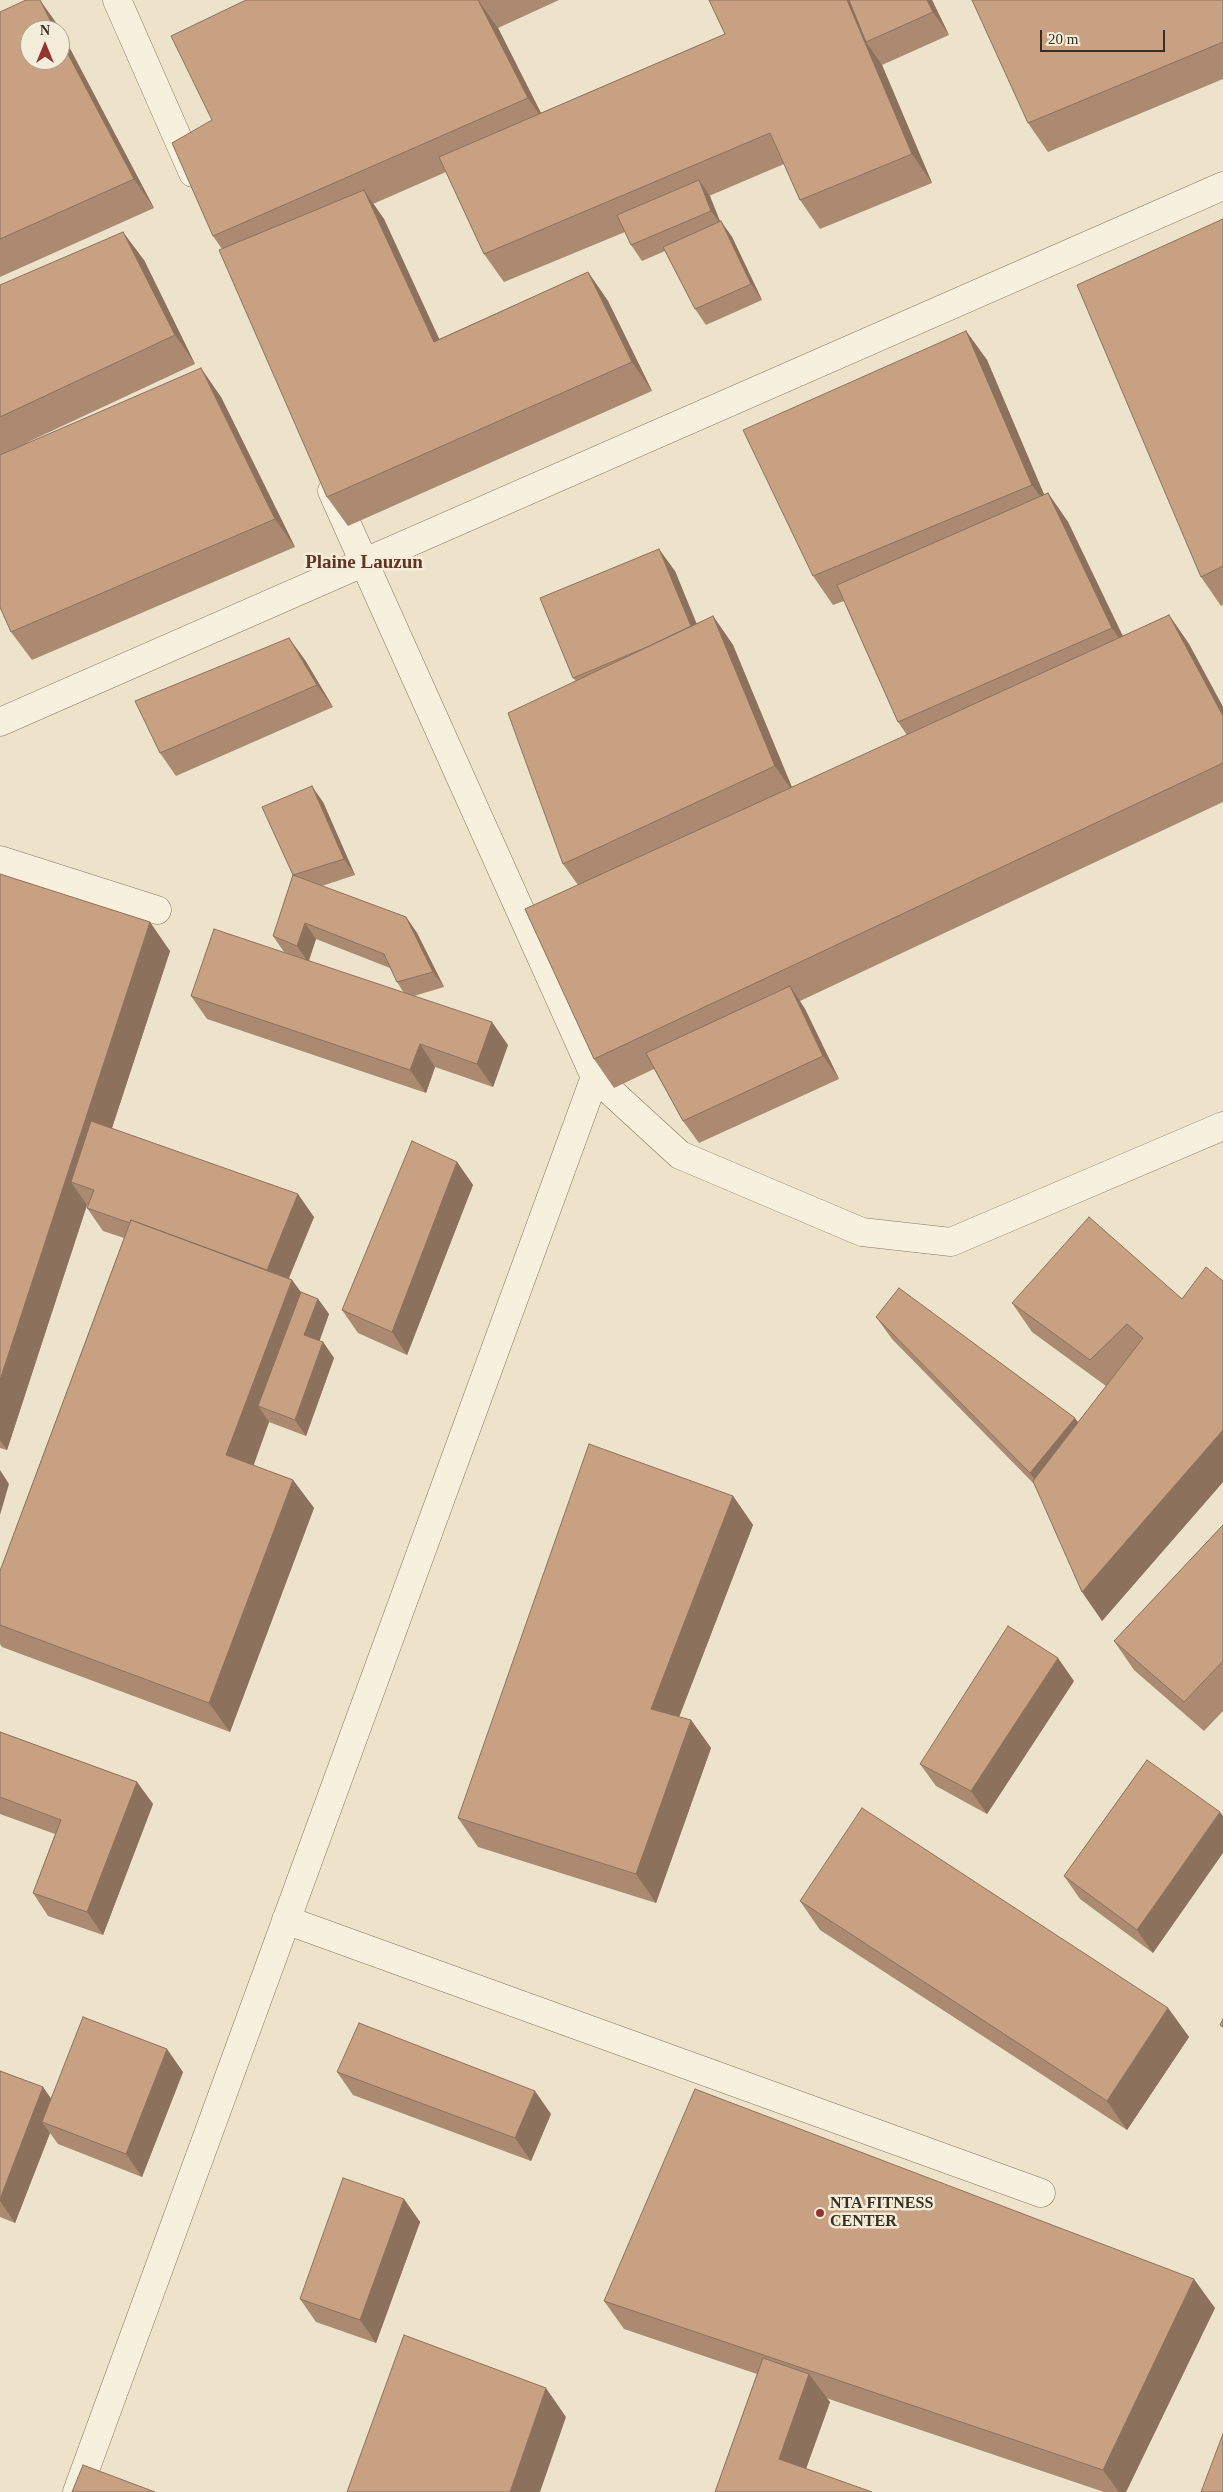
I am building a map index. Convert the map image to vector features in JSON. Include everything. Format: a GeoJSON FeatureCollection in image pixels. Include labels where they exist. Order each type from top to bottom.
{"type":"FeatureCollection","features":[{"type":"Feature","properties":{"kind":"street"},"geometry":{"type":"LineString","coordinates":[[117,0],[204,197]]}},
{"type":"Feature","properties":{"kind":"street"},"geometry":{"type":"LineString","coordinates":[[0,722],[1223,186]]}},
{"type":"Feature","properties":{"kind":"street"},"geometry":{"type":"LineString","coordinates":[[324,471],[595,1077],[680,1155],[862,1232],[951,1242],[1223,1126]]}},
{"type":"Feature","properties":{"kind":"street"},"geometry":{"type":"LineString","coordinates":[[0,860],[157,910]]}},
{"type":"Feature","properties":{"kind":"street"},"geometry":{"type":"LineString","coordinates":[[77,2492],[595,1077]]}},
{"type":"Feature","properties":{"kind":"street"},"geometry":{"type":"LineString","coordinates":[[286,1920],[1041,2194]]}},
{"type":"Feature","properties":{"kind":"building"},"geometry":{"type":"Polygon","coordinates":[[[26,0],[40,0],[50,20],[20,20],[20,70],[70,70],[70,58],[134,179],[0,239],[0,12],[26,0]]]}},
{"type":"Feature","properties":{"kind":"building"},"geometry":{"type":"Polygon","coordinates":[[[246,0],[478,0],[528,98],[213,236],[172,143],[212,120],[171,36],[246,0]]]}},
{"type":"Feature","properties":{"kind":"building"},"geometry":{"type":"Polygon","coordinates":[[[709,0],[847,0],[912,154],[800,200],[770,133],[484,254],[439,157],[725,34],[709,0]]]}},
{"type":"Feature","properties":{"kind":"building"},"geometry":{"type":"Polygon","coordinates":[[[849,0],[927,0],[933,12],[866,42],[849,0]]]}},
{"type":"Feature","properties":{"kind":"building"},"geometry":{"type":"Polygon","coordinates":[[[972,0],[1223,0],[1223,42],[1028,123],[972,0]]]}},
{"type":"Feature","properties":{"kind":"building"},"geometry":{"type":"Polygon","coordinates":[[[699,180],[711,211],[631,245],[617,215],[699,180]]]}},
{"type":"Feature","properties":{"kind":"building"},"geometry":{"type":"Polygon","coordinates":[[[364,190],[434,342],[588,272],[632,362],[327,497],[219,250],[364,190]]]}},
{"type":"Feature","properties":{"kind":"building"},"geometry":{"type":"Polygon","coordinates":[[[1223,219],[1223,566],[1201,577],[1077,285],[1223,219]]]}},
{"type":"Feature","properties":{"kind":"building"},"geometry":{"type":"Polygon","coordinates":[[[721,221],[751,284],[695,309],[663,247],[721,221]]]}},
{"type":"Feature","properties":{"kind":"building"},"geometry":{"type":"Polygon","coordinates":[[[123,232],[175,335],[0,417],[0,285],[123,232]]]}},
{"type":"Feature","properties":{"kind":"building"},"geometry":{"type":"Polygon","coordinates":[[[966,331],[1032,485],[813,576],[743,430],[966,331]]]}},
{"type":"Feature","properties":{"kind":"building"},"geometry":{"type":"Polygon","coordinates":[[[201,368],[275,519],[11,632],[0,607],[0,455],[201,368]]]}},
{"type":"Feature","properties":{"kind":"building"},"geometry":{"type":"Polygon","coordinates":[[[1048,493],[1112,628],[898,722],[837,585],[1048,493]]]}},
{"type":"Feature","properties":{"kind":"building"},"geometry":{"type":"Polygon","coordinates":[[[659,549],[691,626],[573,678],[540,598],[659,549]]]}},
{"type":"Feature","properties":{"kind":"building"},"geometry":{"type":"Polygon","coordinates":[[[1169,615],[1223,716],[1223,763],[594,1059],[525,909],[1169,615]]]}},
{"type":"Feature","properties":{"kind":"building"},"geometry":{"type":"Polygon","coordinates":[[[713,616],[775,766],[563,864],[508,713],[713,616]]]}},
{"type":"Feature","properties":{"kind":"building"},"geometry":{"type":"Polygon","coordinates":[[[289,638],[317,685],[160,753],[135,701],[289,638]]]}},
{"type":"Feature","properties":{"kind":"building"},"geometry":{"type":"Polygon","coordinates":[[[312,786],[344,859],[293,875],[262,807],[312,786]]]}},
{"type":"Feature","properties":{"kind":"building"},"geometry":{"type":"Polygon","coordinates":[[[0,874],[150,922],[0,1380],[0,874]]]}},
{"type":"Feature","properties":{"kind":"building"},"geometry":{"type":"Polygon","coordinates":[[[293,875],[406,917],[433,972],[397,982],[384,954],[305,923],[297,946],[273,936],[293,875]]]}},
{"type":"Feature","properties":{"kind":"building"},"geometry":{"type":"Polygon","coordinates":[[[214,929],[492,1022],[477,1064],[420,1044],[410,1070],[191,996],[214,929]]]}},
{"type":"Feature","properties":{"kind":"building"},"geometry":{"type":"Polygon","coordinates":[[[790,986],[823,1056],[683,1121],[646,1053],[790,986]]]}},
{"type":"Feature","properties":{"kind":"building"},"geometry":{"type":"Polygon","coordinates":[[[91,1121],[298,1194],[267,1270],[131,1220],[130,1223],[87,1208],[94,1190],[71,1182],[91,1121]]]}},
{"type":"Feature","properties":{"kind":"building"},"geometry":{"type":"Polygon","coordinates":[[[412,1141],[457,1162],[392,1332],[342,1310],[412,1141]]]}},
{"type":"Feature","properties":{"kind":"building"},"geometry":{"type":"Polygon","coordinates":[[[1089,1217],[1182,1299],[1206,1267],[1223,1281],[1223,1430],[1082,1592],[1033,1481],[1143,1338],[1127,1324],[1090,1360],[1012,1303],[1089,1217]]]}},
{"type":"Feature","properties":{"kind":"building"},"geometry":{"type":"Polygon","coordinates":[[[131,1220],[292,1280],[226,1455],[293,1480],[209,1703],[0,1625],[0,1571],[131,1220]]]}},
{"type":"Feature","properties":{"kind":"building"},"geometry":{"type":"Polygon","coordinates":[[[899,1288],[1075,1418],[1030,1473],[876,1317],[899,1288]]]}},
{"type":"Feature","properties":{"kind":"building"},"geometry":{"type":"Polygon","coordinates":[[[301,1292],[318,1299],[304,1335],[323,1342],[295,1420],[258,1406],[301,1292]]]}},
{"type":"Feature","properties":{"kind":"building"},"geometry":{"type":"Polygon","coordinates":[[[589,1444],[733,1496],[651,1709],[691,1720],[636,1874],[458,1818],[589,1444]]]}},
{"type":"Feature","properties":{"kind":"building"},"geometry":{"type":"Polygon","coordinates":[[[1223,1525],[1223,1661],[1184,1702],[1114,1641],[1223,1525]]]}},
{"type":"Feature","properties":{"kind":"building"},"geometry":{"type":"Polygon","coordinates":[[[1008,1626],[1058,1658],[971,1791],[920,1764],[1008,1626]]]}},
{"type":"Feature","properties":{"kind":"building"},"geometry":{"type":"Polygon","coordinates":[[[0,1732],[137,1782],[87,1912],[33,1893],[61,1820],[0,1797],[0,1732]]]}},
{"type":"Feature","properties":{"kind":"building"},"geometry":{"type":"Polygon","coordinates":[[[1147,1760],[1220,1812],[1137,1930],[1064,1876],[1147,1760]]]}},
{"type":"Feature","properties":{"kind":"building"},"geometry":{"type":"Polygon","coordinates":[[[862,1808],[1168,2008],[1107,2101],[800,1901],[862,1808]]]}},
{"type":"Feature","properties":{"kind":"building"},"geometry":{"type":"Polygon","coordinates":[[[83,2017],[167,2049],[126,2154],[42,2122],[83,2017]]]}},
{"type":"Feature","properties":{"kind":"building"},"geometry":{"type":"Polygon","coordinates":[[[359,2023],[535,2091],[515,2138],[337,2072],[359,2023]]]}},
{"type":"Feature","properties":{"kind":"building"},"geometry":{"type":"Polygon","coordinates":[[[0,2071],[43,2087],[0,2199],[0,2071]]]}},
{"type":"Feature","properties":{"kind":"building","name":"NTA FITNESS CENTER"},"geometry":{"type":"Polygon","coordinates":[[[695,2089],[1194,2279],[1103,2470],[604,2301],[695,2089]]]}},
{"type":"Feature","properties":{"kind":"building"},"geometry":{"type":"Polygon","coordinates":[[[343,2178],[404,2199],[360,2320],[300,2299],[343,2178]]]}},
{"type":"Feature","properties":{"kind":"building"},"geometry":{"type":"Polygon","coordinates":[[[404,2335],[546,2388],[510,2492],[347,2492],[404,2335]]]}},
{"type":"Feature","properties":{"kind":"building"},"geometry":{"type":"Polygon","coordinates":[[[763,2358],[809,2374],[779,2459],[872,2492],[715,2492],[763,2358]]]}},
{"type":"Feature","properties":{"kind":"building"},"geometry":{"type":"Polygon","coordinates":[[[1223,2434],[1223,2492],[1201,2492],[1223,2434]]]}},
{"type":"Feature","properties":{"kind":"building"},"geometry":{"type":"Polygon","coordinates":[[[83,2465],[155,2492],[72,2492],[83,2465]]]}},
{"type":"Feature","properties":{"kind":"place","name":"NTA FITNESS CENTER"},"geometry":{"type":"Point","coordinates":[820,2213]}},
{"type":"Feature","properties":{"kind":"district","name":"Plaine Lauzun"},"geometry":{"type":"Point","coordinates":[364,563]}}]}
